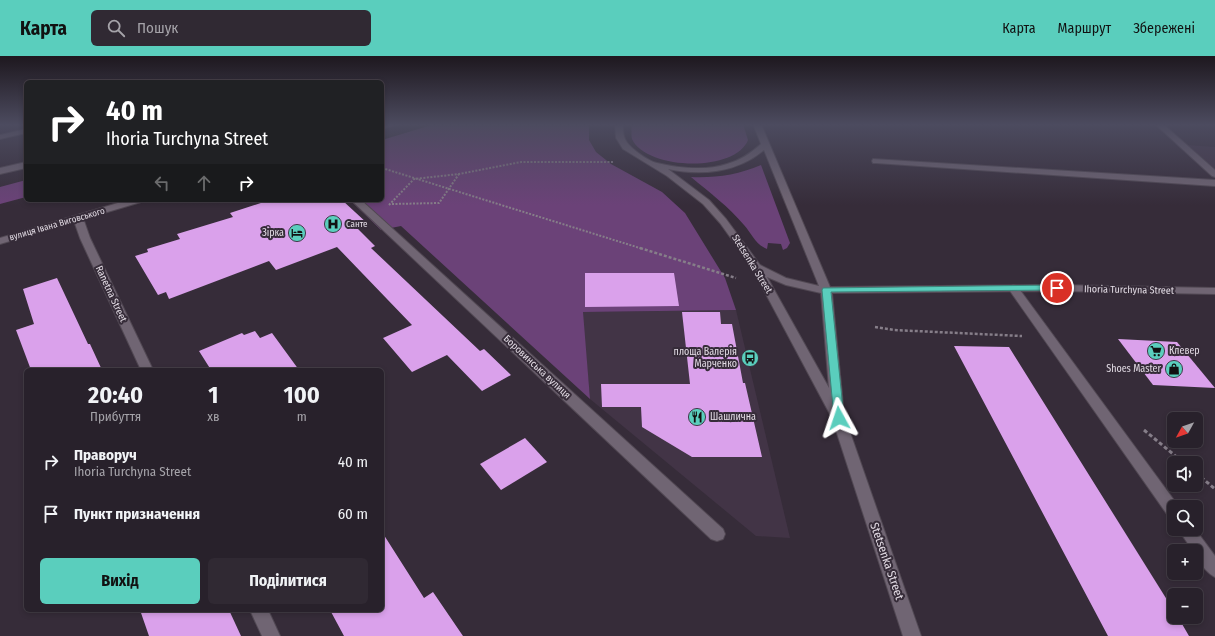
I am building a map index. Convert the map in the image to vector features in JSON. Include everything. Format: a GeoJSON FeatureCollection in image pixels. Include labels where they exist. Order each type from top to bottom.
{"type":"FeatureCollection","features":[{"type":"Feature","properties":{"kind":"main road","name":"Stetsenka Street"},"geometry":{"type":"LineString","coordinates":[[632,151],[670,174],[706,202],[723,221],[756,266],[839,418],[912,636]]}},
{"type":"Feature","properties":{"kind":"main road"},"geometry":{"type":"LineString","coordinates":[[648,161],[669,167],[692,170],[716,169],[736,164],[757,151]]}},
{"type":"Feature","properties":{"kind":"main road","name":"Stetsenka Street"},"geometry":{"type":"LineString","coordinates":[[769,151],[826,290],[839,418]]}},
{"type":"Feature","properties":{"kind":"main road"},"geometry":{"type":"LineString","coordinates":[[1189,151],[1215,174]]}},
{"type":"Feature","properties":{"kind":"main road"},"geometry":{"type":"LineString","coordinates":[[876,161],[1215,183]]}},
{"type":"Feature","properties":{"kind":"main road"},"geometry":{"type":"LineString","coordinates":[[0,171],[24,165]]}},
{"type":"Feature","properties":{"kind":"main road","name":"вулиця Івана Виговського"},"geometry":{"type":"LineString","coordinates":[[0,241],[131,202]]}},
{"type":"Feature","properties":{"kind":"main road","name":"Боровинська вулиця"},"geometry":{"type":"LineString","coordinates":[[358,202],[717,534]]}},
{"type":"Feature","properties":{"kind":"main road","name":"Ranetna Street"},"geometry":{"type":"LineString","coordinates":[[78,218],[85,238],[145,368]]}},
{"type":"Feature","properties":{"kind":"main road","name":"Ihoria Turchyna Street"},"geometry":{"type":"LineString","coordinates":[[756,266],[788,284],[826,290],[1013,288],[1215,291]]}},
{"type":"Feature","properties":{"kind":"main road"},"geometry":{"type":"LineString","coordinates":[[1013,288],[1167,502]]}},
{"type":"Feature","properties":{"kind":"main road"},"geometry":{"type":"LineString","coordinates":[[1191,536],[1215,569]]}},
{"type":"Feature","properties":{"kind":"main road"},"geometry":{"type":"LineString","coordinates":[[260,612],[271,636]]}},
{"type":"Feature","properties":{"kind":"path"},"geometry":{"type":"LineString","coordinates":[[391,204],[414,180],[459,174],[521,162],[617,162]]}},
{"type":"Feature","properties":{"kind":"path"},"geometry":{"type":"LineString","coordinates":[[384,169],[414,180],[736,278]]}},
{"type":"Feature","properties":{"kind":"path"},"geometry":{"type":"LineString","coordinates":[[370,212],[391,204],[439,203],[459,174]]}},
{"type":"Feature","properties":{"kind":"path"},"geometry":{"type":"LineString","coordinates":[[875,327],[894,330],[1048,337]]}},
{"type":"Feature","properties":{"kind":"path"},"geometry":{"type":"LineString","coordinates":[[1203,479],[1215,489]]}},
{"type":"Feature","properties":{"kind":"shaded area"},"geometry":{"type":"Polygon","coordinates":[[[384,151],[595,151],[611,164],[662,192],[685,213],[725,278],[736,310],[583,312],[590,399],[401,226],[381,230],[352,202],[384,202],[384,151]]]}},
{"type":"Feature","properties":{"kind":"shaded area"},"geometry":{"type":"Polygon","coordinates":[[[644,151],[740,151],[726,158],[690,164],[671,162],[654,157],[644,151]]]}},
{"type":"Feature","properties":{"kind":"shaded area"},"geometry":{"type":"Polygon","coordinates":[[[1194,151],[1215,151],[1215,169],[1194,151]]]}},
{"type":"Feature","properties":{"kind":"shaded area"},"geometry":{"type":"Polygon","coordinates":[[[761,165],[790,243],[787,248],[783,250],[781,244],[768,243],[767,249],[759,244],[732,212],[691,177],[726,175],[761,165]]]}},
{"type":"Feature","properties":{"kind":"shaded area"},"geometry":{"type":"Polygon","coordinates":[[[24,181],[24,198],[0,204],[0,187],[24,181]]]}},
{"type":"Feature","properties":{"kind":"shaded area"},"geometry":{"type":"Polygon","coordinates":[[[736,310],[790,538],[756,536],[590,399],[582,312],[736,310]]]}},
{"type":"Feature","properties":{"kind":"building"},"geometry":{"type":"Polygon","coordinates":[[[264,202],[344,202],[368,224],[357,228],[375,246],[371,248],[480,351],[484,349],[511,375],[482,391],[447,355],[412,372],[383,338],[412,325],[337,247],[276,270],[269,261],[169,299],[166,292],[158,295],[135,256],[148,252],[147,249],[180,239],[177,234],[233,217],[230,213],[264,202]]]}},
{"type":"Feature","properties":{"kind":"building"},"geometry":{"type":"Polygon","coordinates":[[[585,273],[674,273],[679,306],[585,307],[585,273]]]}},
{"type":"Feature","properties":{"kind":"building"},"geometry":{"type":"Polygon","coordinates":[[[57,278],[101,368],[30,368],[16,330],[34,324],[23,289],[57,278]]]}},
{"type":"Feature","properties":{"kind":"building","name":"Шашлична"},"geometry":{"type":"Polygon","coordinates":[[[682,312],[720,312],[721,324],[732,324],[743,383],[745,383],[762,457],[692,457],[642,427],[641,407],[602,407],[601,384],[690,384],[682,312]]]}},
{"type":"Feature","properties":{"kind":"building"},"geometry":{"type":"Polygon","coordinates":[[[255,331],[260,338],[272,333],[298,368],[210,368],[199,351],[242,333],[244,335],[255,331]]]}},
{"type":"Feature","properties":{"kind":"building"},"geometry":{"type":"Polygon","coordinates":[[[1118,339],[1177,342],[1215,388],[1153,385],[1118,339]]]}},
{"type":"Feature","properties":{"kind":"building"},"geometry":{"type":"Polygon","coordinates":[[[954,346],[1009,347],[1167,600],[1167,624],[1182,624],[1189,636],[1108,636],[954,346]]]}},
{"type":"Feature","properties":{"kind":"building"},"geometry":{"type":"Polygon","coordinates":[[[525,438],[547,462],[501,490],[480,464],[525,438]]]}},
{"type":"Feature","properties":{"kind":"building"},"geometry":{"type":"Polygon","coordinates":[[[384,535],[424,598],[433,592],[463,636],[344,636],[331,612],[384,612],[384,535]]]}},
{"type":"Feature","properties":{"kind":"building"},"geometry":{"type":"Polygon","coordinates":[[[141,612],[230,612],[241,636],[149,636],[141,612]]]}},
{"type":"Feature","properties":{"kind":"place","name":"Санте"},"geometry":{"type":"Point","coordinates":[333,224]}},
{"type":"Feature","properties":{"kind":"place","name":"Зірка"},"geometry":{"type":"Point","coordinates":[297,233]}},
{"type":"Feature","properties":{"kind":"place","name":"Клевер"},"geometry":{"type":"Point","coordinates":[1156,351]}},
{"type":"Feature","properties":{"kind":"place","name":"площа Валерія Марченко"},"geometry":{"type":"Point","coordinates":[750,358]}},
{"type":"Feature","properties":{"kind":"place","name":"Shoes Master"},"geometry":{"type":"Point","coordinates":[1174,369]}},
{"type":"Feature","properties":{"kind":"place","name":"Шашлична"},"geometry":{"type":"Point","coordinates":[697,417]}},
{"type":"Feature","properties":{"kind":"route"},"geometry":{"type":"LineString","coordinates":[[839,418],[826,290],[1057,288]]}}]}
